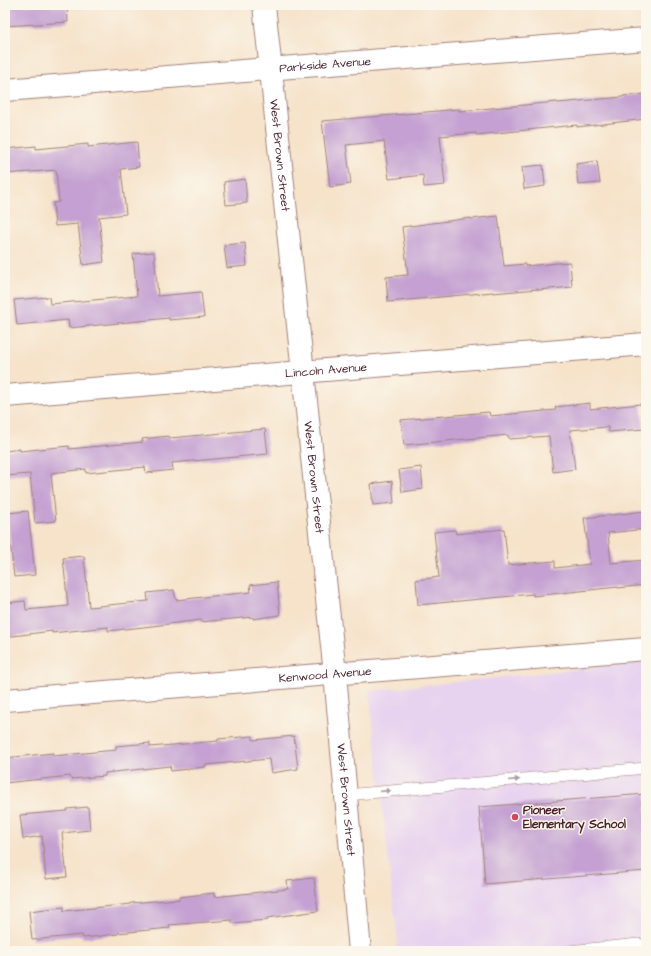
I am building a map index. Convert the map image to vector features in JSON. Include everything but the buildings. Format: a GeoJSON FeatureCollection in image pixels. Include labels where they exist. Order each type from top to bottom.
{"type":"FeatureCollection","features":[{"type":"Feature","properties":{"kind":"street","name":"West Brown Street"},"geometry":{"type":"LineString","coordinates":[[264,5],[335,674],[360,951]]}},
{"type":"Feature","properties":{"kind":"street","name":"Parkside Avenue"},"geometry":{"type":"LineString","coordinates":[[5,90],[646,39]]}},
{"type":"Feature","properties":{"kind":"street","name":"Lincoln Avenue"},"geometry":{"type":"LineString","coordinates":[[5,396],[646,344]]}},
{"type":"Feature","properties":{"kind":"street","name":"Kenwood Avenue"},"geometry":{"type":"LineString","coordinates":[[5,700],[646,649]]}},
{"type":"Feature","properties":{"kind":"lane"},"geometry":{"type":"LineString","coordinates":[[346,795],[646,768]]}},
{"type":"Feature","properties":{"kind":"lane"},"geometry":{"type":"LineString","coordinates":[[569,951],[639,944]]}},
{"type":"Feature","properties":{"kind":"shaded area","name":"Pioneer Elementary School"},"geometry":{"type":"Polygon","coordinates":[[[646,662],[646,951],[391,951],[398,943],[369,691],[646,662]]]}},
{"type":"Feature","properties":{"kind":"place","name":"Pioneer Elementary School"},"geometry":{"type":"Point","coordinates":[515,817]}}]}
